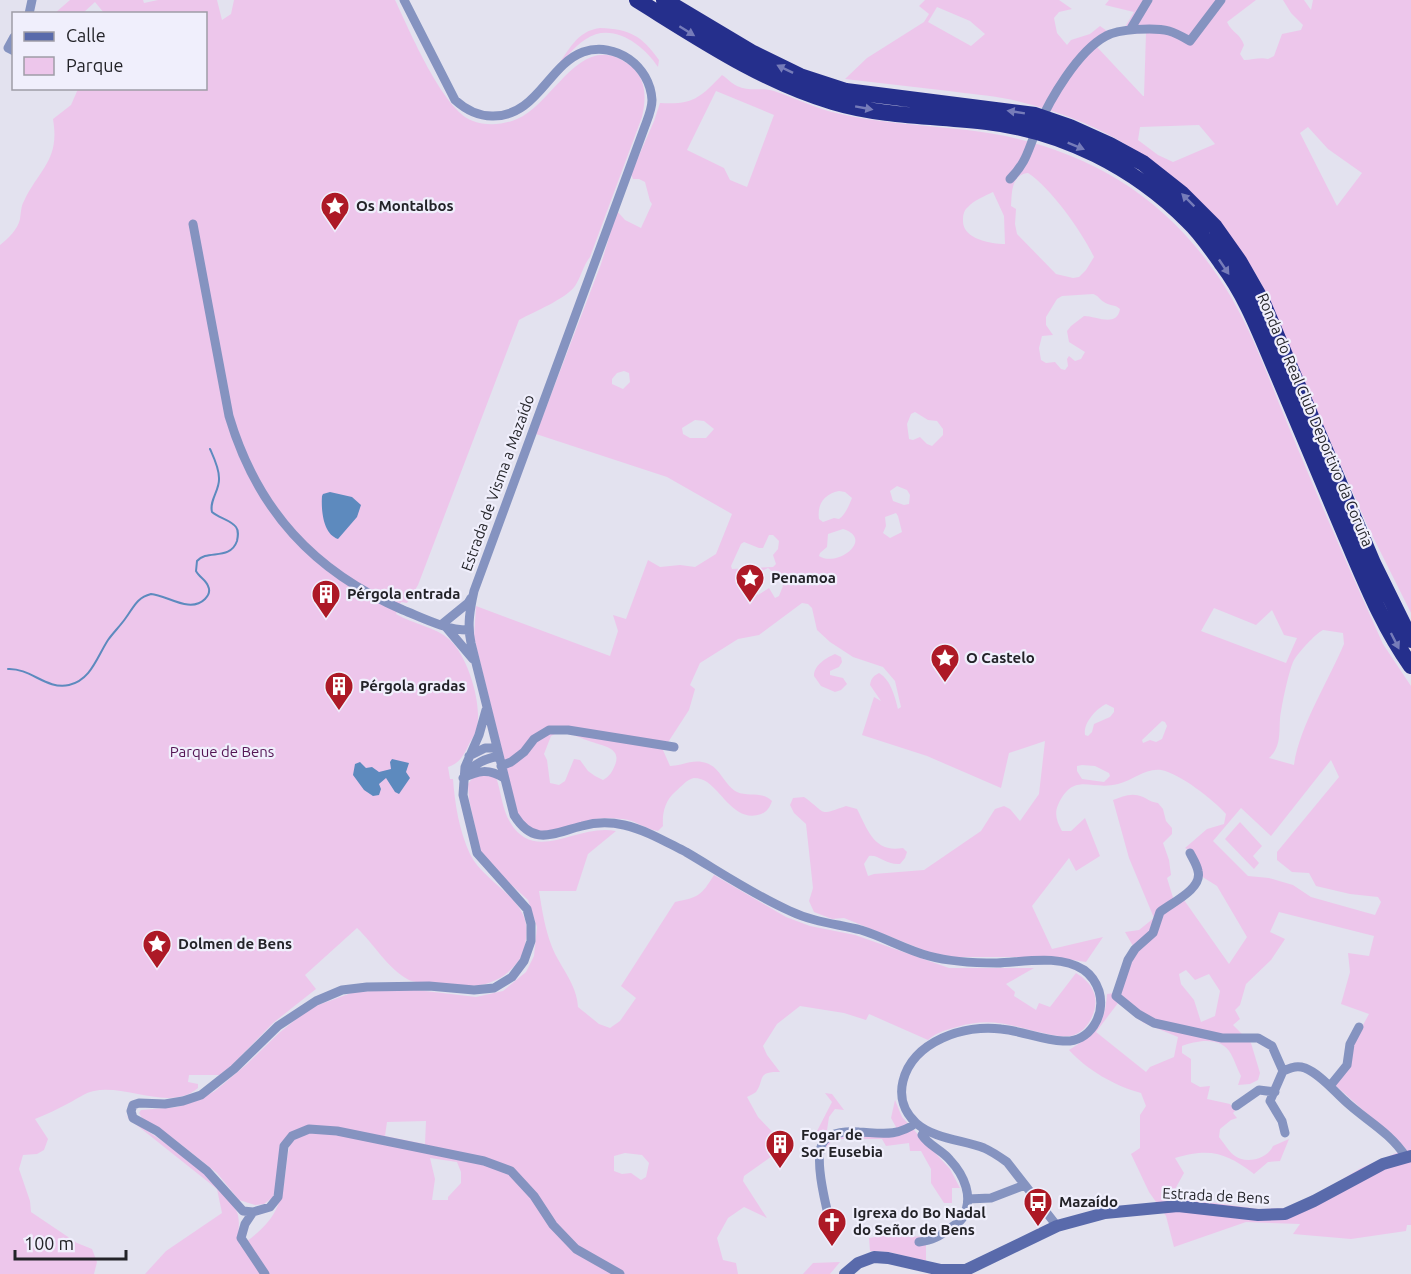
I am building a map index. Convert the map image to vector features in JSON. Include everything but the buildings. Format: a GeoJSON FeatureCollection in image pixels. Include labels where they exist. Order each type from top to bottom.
{"type":"FeatureCollection","features":[{"type":"Feature","properties":{"kind":"highway","name":"Ronda do Real Club Deportivo da Coruña"},"geometry":{"type":"LineString","coordinates":[[637,0],[762,74],[804,93],[837,104],[882,112],[989,122],[1038,133],[1113,162],[1145,184],[1189,222],[1225,267],[1251,312],[1360,570],[1399,650],[1411,666]]}},
{"type":"Feature","properties":{"kind":"highway","name":"Ronda do Real Club Deportivo da Coruña"},"geometry":{"type":"LineString","coordinates":[[663,0],[753,53],[800,76],[846,91],[1035,115],[1070,126],[1143,163],[1181,193],[1215,227],[1239,261],[1263,303],[1373,563],[1411,640]]}},
{"type":"Feature","properties":{"kind":"street","name":"Estrada de Visma a Mazaído"},"geometry":{"type":"LineString","coordinates":[[404,0],[455,100],[474,113],[496,116],[518,110],[572,59],[581,53],[598,49],[624,55],[633,61],[645,77],[651,93],[651,111],[474,591],[468,630],[514,816],[533,834],[547,836],[584,825],[602,823],[632,827],[675,847],[800,916],[860,930],[910,950],[944,960],[977,963],[1042,961],[1070,963],[1093,978],[1101,1000]]}},
{"type":"Feature","properties":{"kind":"street"},"geometry":{"type":"LineString","coordinates":[[1130,30],[1148,0]]}},
{"type":"Feature","properties":{"kind":"street"},"geometry":{"type":"LineString","coordinates":[[1010,179],[1022,167],[1051,102],[1070,72],[1096,43],[1114,32],[1130,30],[1167,30],[1190,41],[1221,0]]}},
{"type":"Feature","properties":{"kind":"street"},"geometry":{"type":"LineString","coordinates":[[193,224],[229,416],[249,469],[268,503],[302,545],[346,580],[372,596],[443,626],[468,630]]}},
{"type":"Feature","properties":{"kind":"street"},"geometry":{"type":"LineString","coordinates":[[443,626],[468,603],[474,591]]}},
{"type":"Feature","properties":{"kind":"street"},"geometry":{"type":"LineString","coordinates":[[443,626],[475,661]]}},
{"type":"Feature","properties":{"kind":"street"},"geometry":{"type":"LineString","coordinates":[[487,706],[463,778],[463,795],[477,853],[527,909],[531,924],[531,941],[524,961],[512,977],[494,988],[474,990],[429,986],[367,987],[342,990],[316,1001],[278,1026],[234,1069],[201,1095],[165,1104],[139,1103],[133,1105],[131,1111],[133,1118],[157,1131],[207,1171],[243,1211],[253,1212],[270,1207],[278,1197],[284,1146],[292,1136],[309,1129],[336,1131],[484,1161],[511,1171],[534,1196],[553,1225],[576,1249],[620,1274]]}},
{"type":"Feature","properties":{"kind":"street"},"geometry":{"type":"LineString","coordinates":[[501,766],[511,762],[524,752],[534,739],[549,730],[584,732],[674,747]]}},
{"type":"Feature","properties":{"kind":"street"},"geometry":{"type":"LineString","coordinates":[[469,756],[485,748],[497,752]]}},
{"type":"Feature","properties":{"kind":"street"},"geometry":{"type":"LineString","coordinates":[[463,778],[472,767],[497,752]]}},
{"type":"Feature","properties":{"kind":"street"},"geometry":{"type":"LineString","coordinates":[[463,778],[477,771],[486,770],[504,778]]}},
{"type":"Feature","properties":{"kind":"street"},"geometry":{"type":"LineString","coordinates":[[1116,996],[1128,960],[1135,948],[1153,933],[1160,912],[1182,897],[1199,879],[1199,872],[1190,853]]}},
{"type":"Feature","properties":{"kind":"street"},"geometry":{"type":"LineString","coordinates":[[1057,1226],[1006,1162],[996,1154],[925,1130],[916,1123],[905,1108],[902,1088],[907,1071],[915,1058],[927,1047],[955,1033],[1001,1028],[1065,1042],[1080,1039],[1089,1032],[1097,1020],[1101,1000],[1116,996]]}},
{"type":"Feature","properties":{"kind":"street"},"geometry":{"type":"LineString","coordinates":[[1116,996],[1138,1014],[1154,1023],[1222,1038],[1258,1038],[1272,1046],[1283,1071],[1270,1101],[1282,1121],[1285,1133]]}},
{"type":"Feature","properties":{"kind":"street"},"geometry":{"type":"LineString","coordinates":[[1329,1086],[1347,1065],[1350,1044],[1359,1027]]}},
{"type":"Feature","properties":{"kind":"street"},"geometry":{"type":"LineString","coordinates":[[1283,1071],[1296,1066],[1307,1069],[1375,1123],[1408,1156]]}},
{"type":"Feature","properties":{"kind":"street"},"geometry":{"type":"LineString","coordinates":[[1236,1106],[1259,1090],[1275,1092]]}},
{"type":"Feature","properties":{"kind":"street"},"geometry":{"type":"LineString","coordinates":[[829,1218],[820,1165],[820,1148],[824,1140],[831,1135],[856,1132],[885,1134],[905,1131],[916,1123]]}},
{"type":"Feature","properties":{"kind":"street"},"geometry":{"type":"LineString","coordinates":[[919,1242],[935,1240],[958,1223],[963,1218],[968,1199],[968,1191],[955,1167],[950,1159],[926,1141],[922,1135],[925,1130]]}},
{"type":"Feature","properties":{"kind":"street","name":"Estrada de Bens"},"geometry":{"type":"LineString","coordinates":[[845,1274],[858,1263],[874,1257],[941,1270],[966,1270],[1057,1226],[1105,1213],[1178,1206],[1258,1215],[1285,1214],[1383,1164],[1408,1156]]}},
{"type":"Feature","properties":{"kind":"street"},"geometry":{"type":"LineString","coordinates":[[968,1199],[991,1198],[1025,1185]]}},
{"type":"Feature","properties":{"kind":"street"},"geometry":{"type":"LineString","coordinates":[[253,1212],[245,1224],[241,1238],[265,1274]]}},
{"type":"Feature","properties":{"kind":"green space","name":"Parque de Bens"},"geometry":{"type":"Polygon","coordinates":[[[70,0],[143,0],[144,3],[158,0],[217,0],[222,20],[231,14],[234,0],[395,0],[439,86],[450,102],[473,121],[495,124],[517,119],[531,110],[570,71],[598,55],[614,56],[637,72],[643,84],[644,104],[642,117],[590,257],[571,291],[519,320],[418,585],[407,603],[401,602],[396,614],[450,640],[463,657],[468,669],[475,693],[477,727],[461,758],[448,767],[450,779],[453,779],[458,817],[470,854],[477,865],[506,893],[522,913],[526,925],[526,939],[520,958],[506,974],[482,985],[428,984],[409,980],[401,975],[357,928],[305,975],[316,989],[273,1023],[220,1075],[189,1075],[188,1082],[198,1084],[198,1088],[187,1095],[161,1098],[120,1091],[94,1091],[35,1119],[48,1139],[44,1150],[37,1154],[23,1155],[19,1169],[30,1201],[31,1212],[77,1243],[92,1249],[97,1262],[94,1274],[0,1274],[0,245],[17,226],[23,203],[51,154],[54,144],[53,119],[71,105],[78,90],[207,90],[207,12],[103,12],[95,2],[84,12],[56,12],[70,0]]]}},
{"type":"Feature","properties":{"kind":"green space"},"geometry":{"type":"Polygon","coordinates":[[[925,0],[1059,0],[1072,9],[1059,12],[1054,18],[1057,33],[1067,45],[1071,40],[1090,34],[1100,26],[1107,31],[1125,27],[1134,12],[1105,5],[1109,0],[1256,0],[1227,22],[1244,45],[1240,54],[1244,60],[1268,59],[1274,56],[1282,34],[1301,30],[1303,25],[1291,13],[1283,0],[1304,0],[1311,10],[1313,0],[1411,0],[1411,613],[1368,527],[1260,281],[1237,246],[1212,215],[1184,187],[1154,163],[1121,142],[1086,124],[1048,110],[994,96],[845,79],[867,58],[924,22],[929,14],[919,6],[925,0]],[[937,7],[928,22],[971,46],[985,34],[970,21],[937,7]],[[1146,33],[1112,35],[1097,47],[1144,96],[1146,33]],[[1199,125],[1140,127],[1138,140],[1158,155],[1173,162],[1215,144],[1199,125]],[[1308,127],[1300,133],[1337,206],[1362,173],[1328,149],[1308,127]]]}},
{"type":"Feature","properties":{"kind":"green space"},"geometry":{"type":"Polygon","coordinates":[[[600,28],[619,30],[634,35],[647,45],[659,60],[658,67],[636,44],[617,34],[606,33],[596,34],[586,39],[555,69],[579,38],[585,33],[600,28]]]}},
{"type":"Feature","properties":{"kind":"green space"},"geometry":{"type":"Polygon","coordinates":[[[722,75],[742,88],[774,91],[836,113],[1009,137],[1048,147],[1085,162],[1120,180],[1152,203],[1181,230],[1207,261],[1231,297],[1255,345],[1383,644],[1411,686],[1411,1225],[1407,1225],[1406,1231],[1351,1239],[1293,1234],[1300,1224],[1246,1222],[1174,1247],[1166,1216],[1149,1192],[1131,1154],[1140,1148],[1140,1115],[1146,1106],[1141,1093],[1102,1076],[1069,1050],[1092,1034],[1101,1022],[1107,994],[1114,993],[1133,946],[1125,932],[1139,930],[1154,918],[1129,858],[1113,800],[1135,795],[1158,803],[1163,809],[1166,821],[1172,828],[1172,834],[1163,843],[1171,875],[1167,878],[1175,904],[1184,900],[1229,964],[1247,937],[1217,886],[1201,876],[1192,852],[1185,848],[1207,829],[1224,824],[1226,814],[1205,795],[1177,776],[1155,770],[1108,786],[1077,785],[1070,788],[1058,805],[1056,812],[1062,831],[1071,831],[1085,818],[1100,856],[1076,871],[1069,858],[1032,906],[1052,949],[1103,937],[1086,962],[1053,957],[955,957],[931,953],[844,918],[832,919],[814,912],[809,901],[813,888],[806,824],[794,813],[790,805],[793,798],[804,797],[823,812],[846,806],[857,809],[873,838],[885,847],[903,848],[907,852],[900,864],[869,856],[864,864],[868,876],[924,870],[981,831],[995,809],[1004,806],[1010,809],[1020,821],[1039,794],[1045,741],[1009,753],[1001,788],[927,756],[862,735],[874,697],[881,701],[870,685],[872,679],[879,673],[887,680],[898,709],[901,707],[895,681],[883,667],[853,657],[830,642],[817,630],[812,608],[802,603],[759,635],[738,639],[700,663],[690,685],[695,689],[689,710],[663,750],[670,766],[702,762],[713,767],[737,792],[768,798],[772,801],[765,812],[752,816],[737,811],[707,782],[694,778],[684,783],[669,799],[664,812],[663,826],[658,831],[627,820],[608,818],[594,819],[557,830],[542,831],[525,824],[518,815],[474,637],[476,606],[610,656],[618,631],[613,615],[626,619],[648,560],[660,567],[680,565],[695,567],[716,554],[732,514],[667,477],[536,434],[601,264],[617,211],[625,220],[641,228],[652,204],[645,182],[633,179],[631,174],[660,103],[688,101],[722,75]],[[716,91],[687,150],[724,168],[730,180],[747,187],[774,115],[716,91]],[[1028,173],[1018,177],[1014,185],[1011,206],[1016,209],[1017,234],[1056,274],[1079,277],[1094,257],[1074,223],[1046,189],[1028,173]],[[993,192],[973,202],[963,216],[967,232],[978,239],[1005,244],[1004,216],[993,192]],[[1093,294],[1062,296],[1057,299],[1046,317],[1046,325],[1053,335],[1042,336],[1039,348],[1041,360],[1046,363],[1055,362],[1065,370],[1069,356],[1075,361],[1081,359],[1085,352],[1069,342],[1067,331],[1071,326],[1084,316],[1110,320],[1118,315],[1120,309],[1093,294]],[[624,371],[617,373],[612,379],[612,384],[623,389],[630,382],[629,373],[624,371]],[[915,412],[911,414],[907,424],[909,439],[920,437],[932,446],[943,435],[943,429],[937,421],[928,420],[915,412]],[[695,420],[682,428],[683,434],[690,438],[706,438],[714,429],[704,421],[695,420]],[[897,486],[890,491],[893,501],[904,505],[909,504],[910,495],[907,490],[897,486]],[[839,491],[820,504],[819,519],[823,522],[834,518],[839,519],[852,498],[845,492],[839,491]],[[896,513],[885,517],[886,526],[883,533],[890,538],[902,532],[896,513]],[[843,529],[828,534],[827,547],[819,556],[827,559],[843,555],[850,551],[855,539],[852,534],[843,529]],[[769,535],[763,548],[744,542],[731,566],[732,569],[773,567],[776,564],[773,555],[778,549],[779,541],[773,535],[769,535]],[[768,568],[756,574],[752,588],[758,595],[769,588],[775,598],[779,596],[783,586],[777,575],[768,568]],[[1214,608],[1201,631],[1286,663],[1297,638],[1284,635],[1272,610],[1256,625],[1214,608]],[[1323,630],[1307,644],[1292,665],[1282,706],[1277,745],[1269,758],[1294,765],[1308,720],[1344,644],[1343,633],[1323,630]],[[1106,704],[1091,717],[1085,730],[1085,735],[1088,736],[1094,724],[1110,717],[1114,708],[1106,704]],[[1162,721],[1142,740],[1143,743],[1150,740],[1156,742],[1162,739],[1167,726],[1165,722],[1162,721]],[[559,732],[551,736],[544,754],[550,783],[559,785],[565,781],[574,759],[580,760],[588,771],[603,780],[612,772],[616,755],[614,751],[606,747],[559,732]],[[1331,760],[1271,836],[1241,808],[1213,841],[1248,876],[1269,878],[1293,885],[1311,897],[1375,915],[1381,902],[1378,897],[1350,894],[1316,886],[1309,873],[1292,872],[1277,860],[1277,852],[1339,777],[1331,760]],[[1077,766],[1082,779],[1104,782],[1110,776],[1109,773],[1095,766],[1077,766]],[[1279,912],[1270,932],[1285,939],[1271,960],[1246,984],[1240,1005],[1235,1010],[1240,1019],[1233,1025],[1251,1043],[1260,1073],[1258,1080],[1250,1084],[1238,1085],[1241,1076],[1227,1048],[1222,1044],[1202,1041],[1188,1044],[1182,1046],[1182,1053],[1191,1059],[1191,1082],[1200,1087],[1210,1086],[1207,1099],[1230,1104],[1235,1111],[1233,1113],[1237,1118],[1220,1129],[1219,1137],[1233,1154],[1240,1159],[1257,1159],[1267,1154],[1273,1146],[1289,1139],[1280,1161],[1268,1162],[1254,1174],[1234,1161],[1217,1154],[1198,1153],[1175,1158],[1184,1173],[1174,1191],[1179,1198],[1259,1209],[1287,1208],[1308,1200],[1361,1168],[1406,1149],[1334,1084],[1369,1014],[1341,1004],[1350,972],[1348,953],[1369,956],[1374,936],[1279,912]],[[1186,970],[1179,974],[1181,984],[1194,1000],[1201,1022],[1215,1016],[1220,991],[1209,974],[1195,980],[1186,970]],[[1118,1003],[1096,1032],[1146,1072],[1150,1067],[1174,1057],[1178,1037],[1144,1023],[1118,1003]]]}},
{"type":"Feature","properties":{"kind":"green space"},"geometry":{"type":"Polygon","coordinates":[[[835,654],[841,657],[842,662],[839,667],[830,671],[830,675],[843,678],[847,684],[835,692],[821,686],[814,676],[818,665],[835,654]]]}},
{"type":"Feature","properties":{"kind":"green space"},"geometry":{"type":"Polygon","coordinates":[[[485,774],[496,777],[510,822],[520,834],[532,840],[544,842],[586,832],[616,831],[588,854],[576,891],[539,891],[550,940],[575,991],[578,1007],[599,1024],[610,1028],[620,1021],[636,998],[621,986],[675,902],[699,894],[714,875],[786,917],[810,926],[855,935],[949,968],[1034,968],[1006,984],[1015,992],[1014,996],[1036,1010],[1039,1003],[1050,1007],[1076,973],[1091,986],[1095,999],[1094,1013],[1082,1031],[1070,1036],[1057,1036],[986,1022],[949,1029],[928,1040],[869,1014],[866,1020],[844,1013],[800,1006],[777,1024],[763,1046],[780,1072],[764,1075],[756,1092],[747,1097],[758,1117],[786,1146],[744,1176],[743,1181],[767,1218],[744,1207],[728,1218],[717,1238],[723,1260],[736,1263],[738,1274],[145,1274],[166,1251],[222,1213],[217,1189],[124,1115],[201,1170],[227,1196],[238,1214],[240,1246],[259,1232],[277,1208],[292,1139],[280,1143],[277,1185],[273,1197],[264,1204],[255,1205],[239,1200],[217,1173],[174,1139],[142,1118],[139,1113],[141,1110],[177,1107],[199,1100],[215,1091],[310,1008],[354,992],[408,989],[476,997],[503,991],[526,972],[534,956],[537,927],[528,900],[494,869],[480,850],[469,799],[468,784],[474,776],[485,774]],[[426,1121],[387,1122],[385,1136],[425,1144],[426,1121]],[[625,1153],[614,1156],[614,1171],[622,1174],[631,1173],[641,1180],[646,1177],[649,1163],[642,1155],[625,1153]],[[430,1158],[435,1179],[432,1200],[448,1200],[448,1197],[461,1183],[461,1172],[457,1162],[430,1158]]]}},
{"type":"Feature","properties":{"kind":"green space"},"geometry":{"type":"Polygon","coordinates":[[[1240,822],[1262,846],[1253,856],[1259,863],[1254,869],[1225,839],[1240,822]]]}},
{"type":"Feature","properties":{"kind":"green space"},"geometry":{"type":"Polygon","coordinates":[[[825,1093],[832,1094],[844,1110],[835,1109],[829,1117],[827,1130],[894,1130],[896,1127],[891,1118],[895,1100],[902,1117],[950,1169],[960,1188],[952,1188],[952,1203],[944,1203],[931,1183],[931,1169],[921,1151],[910,1151],[909,1143],[886,1146],[882,1139],[832,1139],[828,1148],[807,1131],[817,1131],[832,1102],[825,1093]]]}},
{"type":"Feature","properties":{"kind":"green space"},"geometry":{"type":"Polygon","coordinates":[[[888,1235],[926,1237],[926,1261],[889,1252],[870,1251],[869,1238],[888,1235]]]}},
{"type":"Feature","properties":{"kind":"green space"},"geometry":{"type":"Polygon","coordinates":[[[840,1262],[830,1274],[803,1274],[813,1263],[840,1262]]]}},
{"type":"Feature","properties":{"kind":"water"},"geometry":{"type":"Polygon","coordinates":[[[330,492],[352,497],[361,505],[357,517],[338,539],[326,527],[323,514],[322,496],[330,492]]]}},
{"type":"Feature","properties":{"kind":"water"},"geometry":{"type":"Polygon","coordinates":[[[392,759],[409,763],[406,772],[410,778],[399,794],[395,792],[386,778],[379,784],[381,789],[379,795],[373,796],[364,790],[353,775],[355,764],[360,762],[366,768],[372,767],[379,772],[391,769],[392,759]]]}},
{"type":"Feature","properties":{"kind":"waterway"},"geometry":{"type":"LineString","coordinates":[[8,669],[24,672],[53,684],[69,685],[88,673],[108,640],[142,598],[151,594],[192,605],[205,599],[209,588],[196,571],[197,561],[206,556],[229,551],[234,547],[238,534],[234,525],[212,512],[212,503],[219,478],[210,449]]}},
{"type":"Feature","properties":{"kind":"place","name":"Os Montalbos"},"geometry":{"type":"Point","coordinates":[335,232]}},
{"type":"Feature","properties":{"kind":"place","name":"Penamoa"},"geometry":{"type":"Point","coordinates":[750,604]}},
{"type":"Feature","properties":{"kind":"place","name":"Pérgola entrada"},"geometry":{"type":"Point","coordinates":[326,620]}},
{"type":"Feature","properties":{"kind":"place","name":"O Castelo"},"geometry":{"type":"Point","coordinates":[945,684]}},
{"type":"Feature","properties":{"kind":"place","name":"Pérgola gradas"},"geometry":{"type":"Point","coordinates":[339,712]}},
{"type":"Feature","properties":{"kind":"place","name":"Dolmen de Bens"},"geometry":{"type":"Point","coordinates":[157,970]}},
{"type":"Feature","properties":{"kind":"place","name":"Fogar de Sor Eusebia"},"geometry":{"type":"Point","coordinates":[780,1170]}},
{"type":"Feature","properties":{"kind":"place","name":"Mazaído"},"geometry":{"type":"Point","coordinates":[1038,1228]}},
{"type":"Feature","properties":{"kind":"place","name":"Igrexa do Bo Nadal do Señor de Bens"},"geometry":{"type":"Point","coordinates":[832,1248]}}]}
